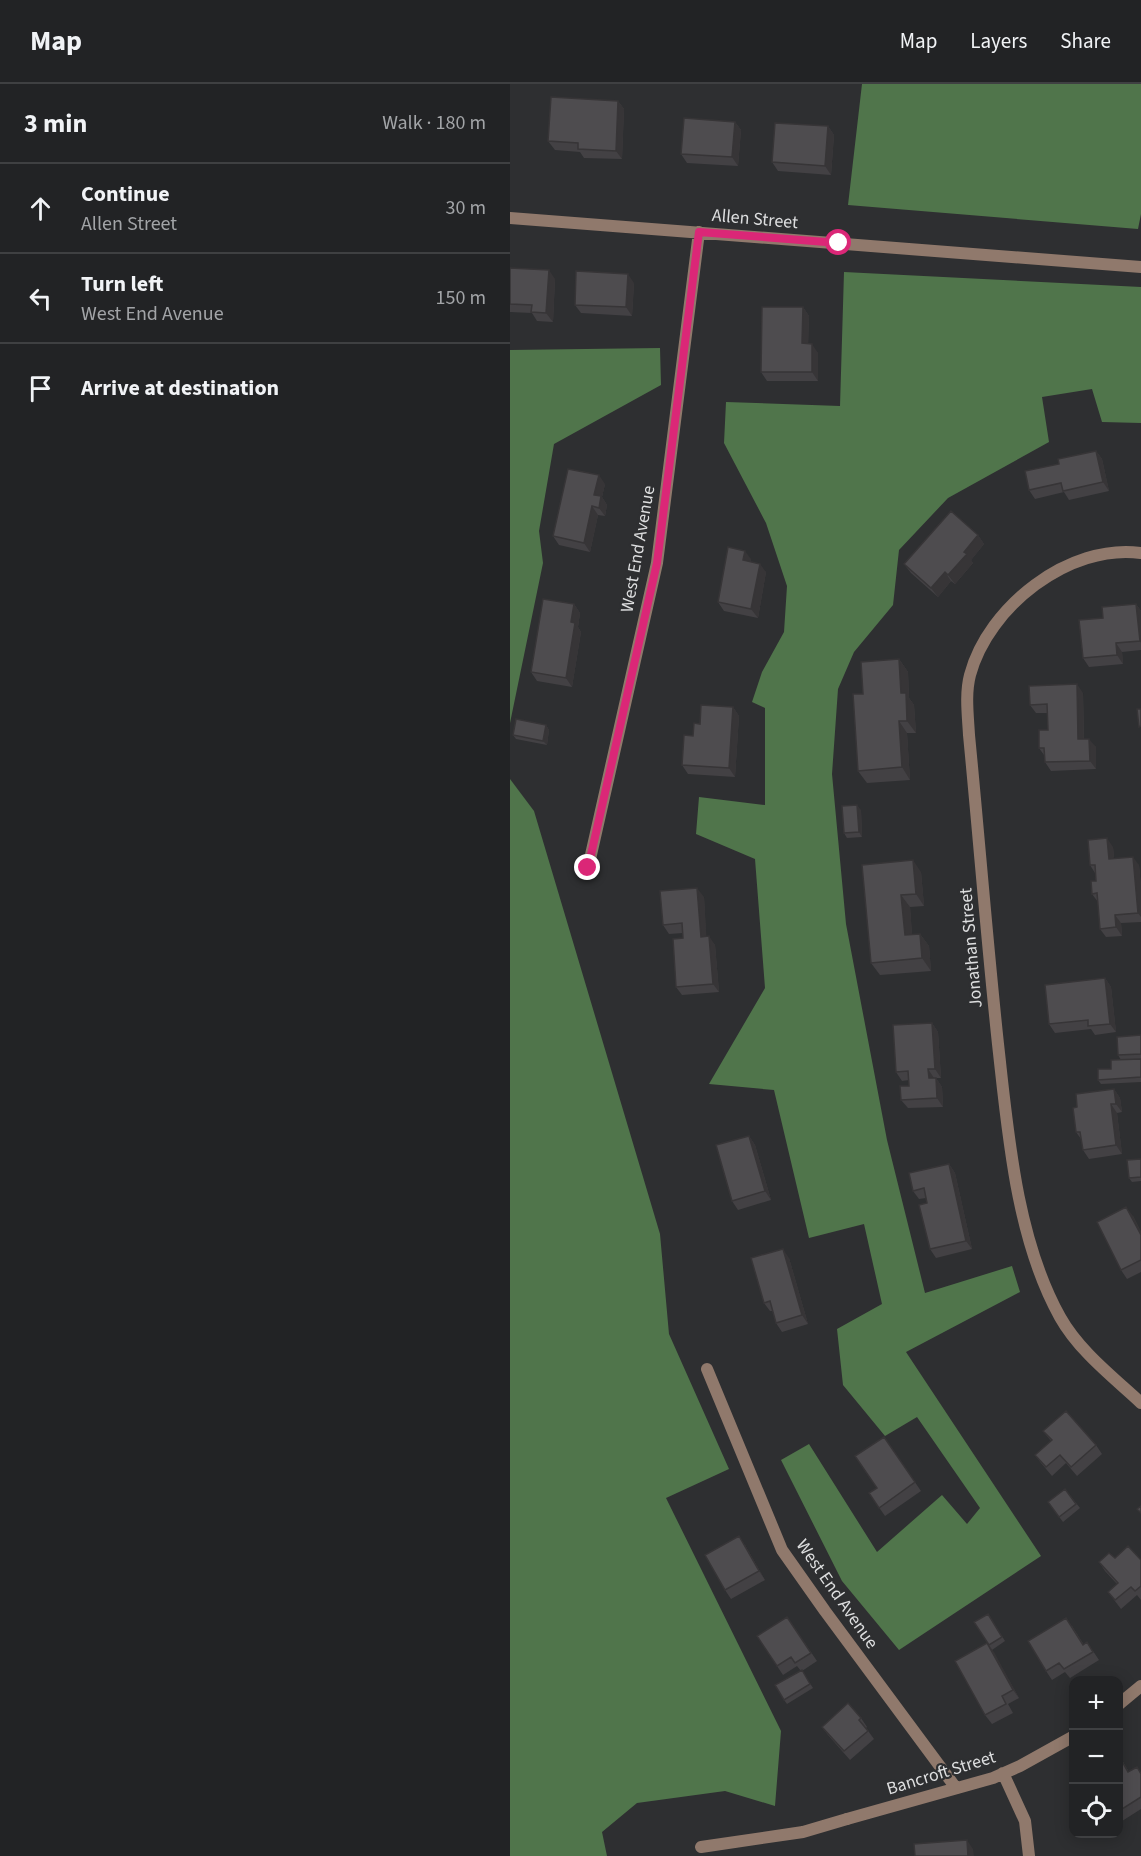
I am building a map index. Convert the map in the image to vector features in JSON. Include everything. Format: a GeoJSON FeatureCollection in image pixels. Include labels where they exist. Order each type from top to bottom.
{"type":"FeatureCollection","features":[{"type":"Feature","properties":{"kind":"street","name":"Allen Street"},"geometry":{"type":"LineString","coordinates":[[510,218],[1141,267]]}},
{"type":"Feature","properties":{"kind":"street","name":"West End Avenue"},"geometry":{"type":"LineString","coordinates":[[588,868],[657,563],[699,232]]}},
{"type":"Feature","properties":{"kind":"street","name":"Jonathan Street"},"geometry":{"type":"LineString","coordinates":[[1141,553],[1107,553],[1085,558],[1064,567],[1026,592],[1008,608],[983,642],[969,678],[968,697],[969,735],[1010,1152],[1024,1215],[1040,1271],[1061,1320],[1079,1344],[1141,1403]]}},
{"type":"Feature","properties":{"kind":"street","name":"West End Avenue"},"geometry":{"type":"LineString","coordinates":[[707,1369],[782,1550],[956,1788]]}},
{"type":"Feature","properties":{"kind":"street"},"geometry":{"type":"LineString","coordinates":[[1123,1702],[1141,1686]]}},
{"type":"Feature","properties":{"kind":"street","name":"Bancroft Street"},"geometry":{"type":"LineString","coordinates":[[701,1847],[803,1832],[956,1788],[1003,1773],[1069,1739]]}},
{"type":"Feature","properties":{"kind":"street"},"geometry":{"type":"LineString","coordinates":[[1003,1773],[1025,1821],[1029,1856]]}},
{"type":"Feature","properties":{"kind":"green space"},"geometry":{"type":"Polygon","coordinates":[[[862,84],[1141,84],[1141,214],[1138,229],[848,205],[862,84]]]}},
{"type":"Feature","properties":{"kind":"green space"},"geometry":{"type":"Polygon","coordinates":[[[844,272],[1141,287],[1141,423],[1102,422],[1092,389],[1042,397],[1049,442],[948,498],[899,550],[893,605],[854,652],[838,689],[832,774],[846,924],[887,1140],[925,1293],[1012,1266],[1020,1292],[906,1352],[1041,1556],[899,1650],[842,1581],[781,1460],[809,1444],[877,1552],[942,1495],[967,1524],[980,1508],[917,1417],[885,1436],[843,1385],[837,1329],[882,1304],[864,1224],[809,1238],[774,1090],[709,1084],[765,988],[755,859],[696,834],[699,797],[765,805],[765,708],[752,702],[762,672],[784,632],[787,586],[766,523],[724,443],[726,402],[840,406],[844,272]]]}},
{"type":"Feature","properties":{"kind":"green space"},"geometry":{"type":"Polygon","coordinates":[[[660,348],[661,385],[554,444],[539,531],[543,563],[510,723],[510,350],[660,348]]]}},
{"type":"Feature","properties":{"kind":"green space"},"geometry":{"type":"Polygon","coordinates":[[[510,779],[534,811],[660,1234],[669,1334],[729,1469],[666,1498],[781,1731],[775,1806],[725,1791],[637,1803],[602,1832],[607,1856],[510,1856],[510,779]]]}},
{"type":"Feature","properties":{"kind":"building"},"geometry":{"type":"Polygon","coordinates":[[[551,97],[618,101],[616,151],[578,149],[578,143],[548,141],[551,97]]]}},
{"type":"Feature","properties":{"kind":"building"},"geometry":{"type":"Polygon","coordinates":[[[684,118],[735,122],[732,157],[681,154],[684,118]]]}},
{"type":"Feature","properties":{"kind":"building"},"geometry":{"type":"Polygon","coordinates":[[[775,123],[828,126],[825,166],[772,162],[775,123]]]}},
{"type":"Feature","properties":{"kind":"building"},"geometry":{"type":"Polygon","coordinates":[[[510,268],[549,270],[546,313],[531,312],[532,305],[510,304],[510,268]]]}},
{"type":"Feature","properties":{"kind":"building"},"geometry":{"type":"Polygon","coordinates":[[[576,271],[628,274],[626,307],[575,305],[576,271]]]}},
{"type":"Feature","properties":{"kind":"building"},"geometry":{"type":"Polygon","coordinates":[[[762,307],[803,307],[802,343],[812,344],[812,372],[761,372],[762,307]]]}},
{"type":"Feature","properties":{"kind":"building"},"geometry":{"type":"Polygon","coordinates":[[[1096,451],[1103,482],[1063,491],[1061,483],[1029,490],[1025,471],[1059,464],[1058,459],[1096,451]]]}},
{"type":"Feature","properties":{"kind":"building"},"geometry":{"type":"Polygon","coordinates":[[[568,469],[599,475],[594,495],[601,496],[599,508],[592,506],[584,543],[553,536],[568,469]]]}},
{"type":"Feature","properties":{"kind":"building"},"geometry":{"type":"Polygon","coordinates":[[[951,511],[978,535],[964,552],[967,554],[948,575],[945,572],[931,588],[904,564],[951,511]]]}},
{"type":"Feature","properties":{"kind":"building"},"geometry":{"type":"Polygon","coordinates":[[[728,547],[745,551],[743,560],[760,564],[751,609],[718,602],[728,547]]]}},
{"type":"Feature","properties":{"kind":"building"},"geometry":{"type":"Polygon","coordinates":[[[543,599],[574,604],[571,622],[575,623],[566,678],[531,672],[543,599]]]}},
{"type":"Feature","properties":{"kind":"building"},"geometry":{"type":"Polygon","coordinates":[[[1136,604],[1140,641],[1116,643],[1117,655],[1083,658],[1079,620],[1103,618],[1102,607],[1136,604]]]}},
{"type":"Feature","properties":{"kind":"building"},"geometry":{"type":"Polygon","coordinates":[[[899,659],[901,693],[906,693],[907,721],[899,721],[902,767],[858,771],[853,694],[863,694],[861,662],[899,659]]]}},
{"type":"Feature","properties":{"kind":"building"},"geometry":{"type":"Polygon","coordinates":[[[1077,684],[1078,739],[1089,739],[1090,761],[1045,762],[1044,748],[1039,748],[1039,730],[1048,730],[1047,704],[1030,705],[1029,686],[1077,684]]]}},
{"type":"Feature","properties":{"kind":"building"},"geometry":{"type":"Polygon","coordinates":[[[701,705],[733,707],[729,768],[682,765],[684,735],[693,736],[694,723],[700,724],[701,705]]]}},
{"type":"Feature","properties":{"kind":"building"},"geometry":{"type":"Polygon","coordinates":[[[1137,709],[1141,709],[1141,726],[1139,727],[1137,709]]]}},
{"type":"Feature","properties":{"kind":"building"},"geometry":{"type":"Polygon","coordinates":[[[516,719],[546,725],[543,741],[513,735],[516,719]]]}},
{"type":"Feature","properties":{"kind":"building"},"geometry":{"type":"Polygon","coordinates":[[[857,805],[859,832],[844,833],[842,806],[857,805]]]}},
{"type":"Feature","properties":{"kind":"building"},"geometry":{"type":"Polygon","coordinates":[[[1107,838],[1109,859],[1133,857],[1138,913],[1115,915],[1116,927],[1100,929],[1097,893],[1092,894],[1091,881],[1096,881],[1095,865],[1090,865],[1088,840],[1107,838]]]}},
{"type":"Feature","properties":{"kind":"building"},"geometry":{"type":"Polygon","coordinates":[[[913,860],[916,894],[901,895],[905,935],[920,934],[922,958],[871,963],[862,865],[913,860]]]}},
{"type":"Feature","properties":{"kind":"building"},"geometry":{"type":"Polygon","coordinates":[[[697,888],[701,937],[709,936],[713,984],[676,987],[673,939],[683,938],[682,923],[663,925],[660,891],[697,888]]]}},
{"type":"Feature","properties":{"kind":"building"},"geometry":{"type":"Polygon","coordinates":[[[1105,978],[1110,1024],[1088,1026],[1088,1020],[1049,1024],[1045,985],[1105,978]]]}},
{"type":"Feature","properties":{"kind":"building"},"geometry":{"type":"Polygon","coordinates":[[[932,1023],[935,1069],[928,1069],[929,1078],[936,1078],[937,1098],[901,1100],[900,1086],[909,1086],[908,1071],[896,1072],[893,1025],[932,1023]]]}},
{"type":"Feature","properties":{"kind":"building"},"geometry":{"type":"Polygon","coordinates":[[[1141,1035],[1141,1054],[1118,1055],[1117,1037],[1141,1035]]]}},
{"type":"Feature","properties":{"kind":"building"},"geometry":{"type":"Polygon","coordinates":[[[1141,1059],[1141,1077],[1098,1080],[1098,1069],[1111,1069],[1111,1060],[1141,1059]]]}},
{"type":"Feature","properties":{"kind":"building"},"geometry":{"type":"Polygon","coordinates":[[[1114,1089],[1116,1104],[1111,1104],[1116,1145],[1083,1150],[1080,1132],[1076,1132],[1073,1108],[1077,1107],[1076,1094],[1114,1089]]]}},
{"type":"Feature","properties":{"kind":"building"},"geometry":{"type":"Polygon","coordinates":[[[749,1136],[765,1191],[732,1201],[716,1145],[749,1136]]]}},
{"type":"Feature","properties":{"kind":"building"},"geometry":{"type":"Polygon","coordinates":[[[1141,1159],[1141,1177],[1129,1178],[1127,1160],[1141,1159]]]}},
{"type":"Feature","properties":{"kind":"building"},"geometry":{"type":"Polygon","coordinates":[[[949,1164],[966,1241],[930,1249],[919,1205],[927,1203],[924,1188],[913,1191],[909,1173],[949,1164]]]}},
{"type":"Feature","properties":{"kind":"building"},"geometry":{"type":"Polygon","coordinates":[[[1126,1207],[1141,1235],[1141,1260],[1121,1270],[1097,1222],[1126,1207]]]}},
{"type":"Feature","properties":{"kind":"building"},"geometry":{"type":"Polygon","coordinates":[[[783,1249],[802,1315],[776,1323],[770,1301],[764,1303],[751,1258],[783,1249]]]}},
{"type":"Feature","properties":{"kind":"building"},"geometry":{"type":"Polygon","coordinates":[[[1066,1411],[1096,1445],[1071,1467],[1060,1455],[1046,1467],[1035,1455],[1052,1440],[1043,1431],[1066,1411]]]}},
{"type":"Feature","properties":{"kind":"building"},"geometry":{"type":"Polygon","coordinates":[[[884,1437],[915,1482],[879,1508],[869,1493],[877,1488],[855,1456],[884,1437]]]}},
{"type":"Feature","properties":{"kind":"building"},"geometry":{"type":"Polygon","coordinates":[[[1065,1489],[1076,1504],[1059,1517],[1048,1502],[1065,1489]]]}},
{"type":"Feature","properties":{"kind":"building"},"geometry":{"type":"Polygon","coordinates":[[[739,1536],[759,1571],[725,1590],[705,1555],[739,1536]]]}},
{"type":"Feature","properties":{"kind":"building"},"geometry":{"type":"Polygon","coordinates":[[[1128,1546],[1141,1560],[1141,1586],[1135,1591],[1131,1587],[1115,1600],[1108,1592],[1118,1583],[1099,1562],[1109,1553],[1115,1558],[1128,1546]]]}},
{"type":"Feature","properties":{"kind":"building"},"geometry":{"type":"Polygon","coordinates":[[[988,1614],[1002,1637],[989,1645],[974,1622],[988,1614]]]}},
{"type":"Feature","properties":{"kind":"building"},"geometry":{"type":"Polygon","coordinates":[[[787,1617],[811,1653],[795,1663],[791,1657],[777,1666],[757,1636],[787,1617]]]}},
{"type":"Feature","properties":{"kind":"building"},"geometry":{"type":"Polygon","coordinates":[[[1066,1618],[1083,1645],[1087,1642],[1093,1652],[1064,1669],[1059,1663],[1046,1671],[1028,1641],[1066,1618]]]}},
{"type":"Feature","properties":{"kind":"building"},"geometry":{"type":"Polygon","coordinates":[[[987,1643],[1013,1690],[1002,1696],[1006,1704],[985,1715],[955,1661],[987,1643]]]}},
{"type":"Feature","properties":{"kind":"building"},"geometry":{"type":"Polygon","coordinates":[[[802,1670],[810,1684],[784,1700],[775,1685],[802,1670]]]}},
{"type":"Feature","properties":{"kind":"building"},"geometry":{"type":"Polygon","coordinates":[[[848,1703],[861,1718],[859,1720],[868,1731],[844,1751],[822,1727],[848,1703]]]}},
{"type":"Feature","properties":{"kind":"building"},"geometry":{"type":"Polygon","coordinates":[[[1123,1763],[1128,1772],[1137,1767],[1141,1774],[1141,1797],[1123,1808],[1123,1763]]]}},
{"type":"Feature","properties":{"kind":"building"},"geometry":{"type":"Polygon","coordinates":[[[967,1840],[968,1856],[915,1856],[914,1844],[967,1840]]]}},
{"type":"Feature","properties":{"kind":"route"},"geometry":{"type":"LineString","coordinates":[[588,868],[657,563],[699,232],[839,243]]}}]}
